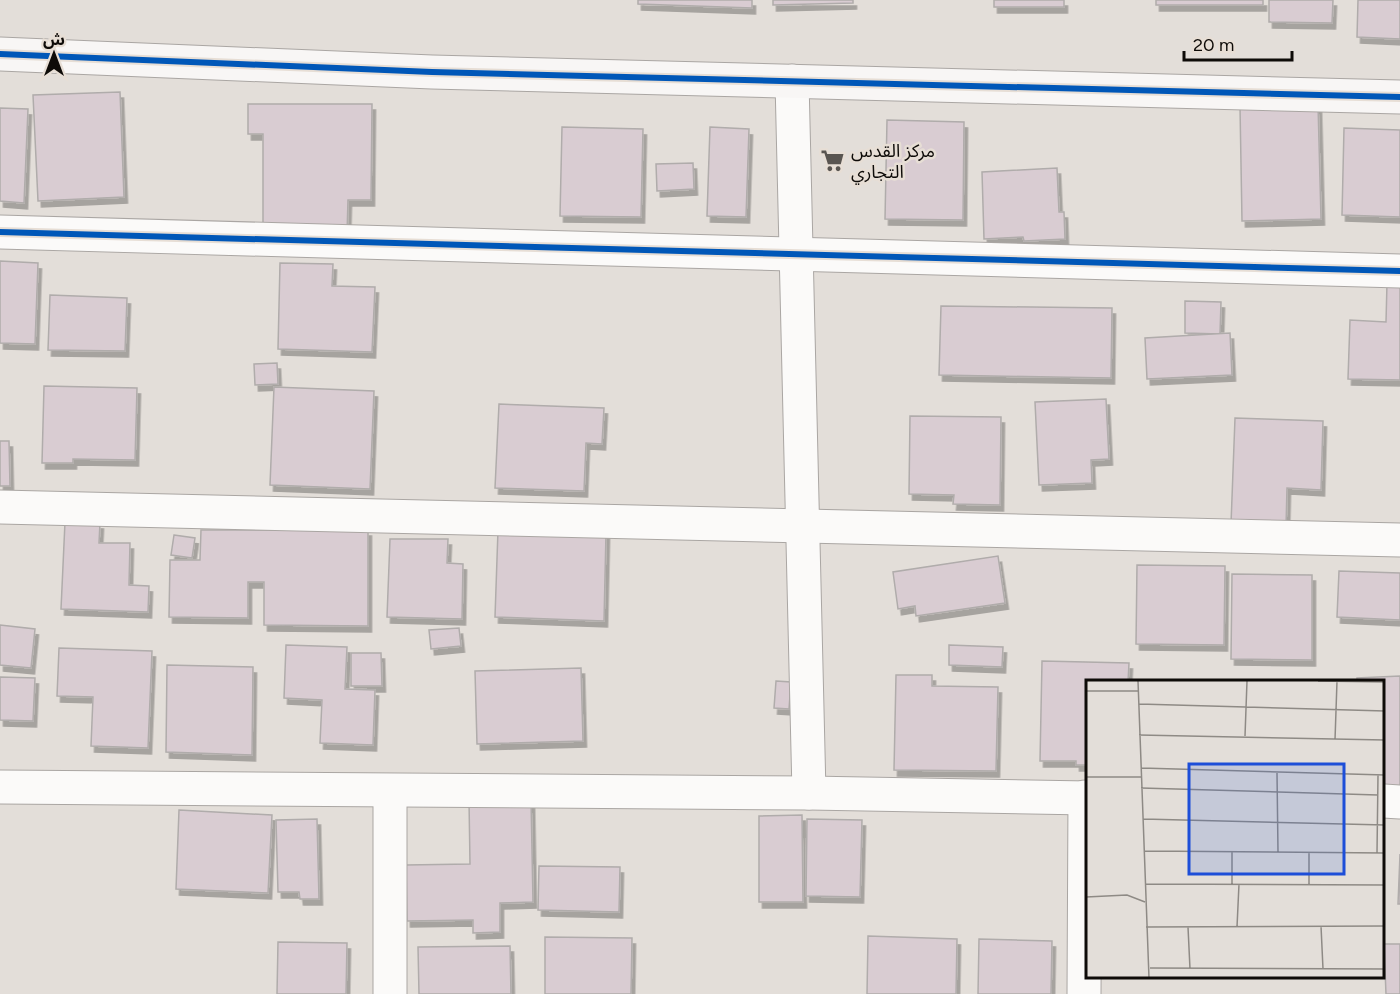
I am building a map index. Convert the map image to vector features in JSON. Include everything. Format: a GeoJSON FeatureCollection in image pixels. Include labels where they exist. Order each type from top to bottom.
{"type":"FeatureCollection","features":[{"type":"Feature","properties":{"kind":"street"},"geometry":{"type":"LineString","coordinates":[[0,54],[432,72],[1400,97]]}},
{"type":"Feature","properties":{"kind":"street"},"geometry":{"type":"LineString","coordinates":[[792,81],[809,793]]}},
{"type":"Feature","properties":{"kind":"street"},"geometry":{"type":"LineString","coordinates":[[0,232],[1400,271]]}},
{"type":"Feature","properties":{"kind":"street"},"geometry":{"type":"LineString","coordinates":[[0,507],[1400,540]]}},
{"type":"Feature","properties":{"kind":"street"},"geometry":{"type":"LineString","coordinates":[[0,787],[809,793],[1086,798],[1084,994]]}},
{"type":"Feature","properties":{"kind":"street"},"geometry":{"type":"LineString","coordinates":[[390,791],[390,994]]}},
{"type":"Feature","properties":{"kind":"street"},"geometry":{"type":"LineString","coordinates":[[1385,801],[1400,802]]}},
{"type":"Feature","properties":{"kind":"building"},"geometry":{"type":"Polygon","coordinates":[[[638,0],[752,0],[752,8],[638,4],[638,0]]]}},
{"type":"Feature","properties":{"kind":"building"},"geometry":{"type":"Polygon","coordinates":[[[773,0],[853,0],[853,3],[773,5],[773,0]]]}},
{"type":"Feature","properties":{"kind":"building"},"geometry":{"type":"Polygon","coordinates":[[[994,0],[1064,0],[1064,7],[994,7],[994,0]]]}},
{"type":"Feature","properties":{"kind":"building"},"geometry":{"type":"Polygon","coordinates":[[[1156,0],[1263,0],[1263,5],[1156,5],[1156,0]]]}},
{"type":"Feature","properties":{"kind":"building"},"geometry":{"type":"Polygon","coordinates":[[[1269,0],[1333,0],[1332,23],[1269,22],[1269,0]]]}},
{"type":"Feature","properties":{"kind":"building"},"geometry":{"type":"Polygon","coordinates":[[[1358,0],[1400,0],[1400,39],[1357,37],[1358,0]]]}},
{"type":"Feature","properties":{"kind":"building"},"geometry":{"type":"Polygon","coordinates":[[[120,92],[124,197],[38,201],[33,95],[120,92]]]}},
{"type":"Feature","properties":{"kind":"building"},"geometry":{"type":"Polygon","coordinates":[[[248,104],[372,104],[371,200],[348,200],[347,234],[263,233],[263,134],[248,134],[248,104]]]}},
{"type":"Feature","properties":{"kind":"building"},"geometry":{"type":"Polygon","coordinates":[[[1318,104],[1321,219],[1242,221],[1240,107],[1318,104]]]}},
{"type":"Feature","properties":{"kind":"building"},"geometry":{"type":"Polygon","coordinates":[[[0,108],[28,109],[24,203],[0,201],[0,108]]]}},
{"type":"Feature","properties":{"kind":"building"},"geometry":{"type":"Polygon","coordinates":[[[887,120],[964,122],[963,220],[885,219],[887,120]]]}},
{"type":"Feature","properties":{"kind":"building"},"geometry":{"type":"Polygon","coordinates":[[[562,127],[643,129],[641,217],[560,216],[562,127]]]}},
{"type":"Feature","properties":{"kind":"building"},"geometry":{"type":"Polygon","coordinates":[[[710,127],[749,129],[746,217],[707,216],[710,127]]]}},
{"type":"Feature","properties":{"kind":"building"},"geometry":{"type":"Polygon","coordinates":[[[1344,128],[1400,130],[1400,217],[1342,215],[1344,128]]]}},
{"type":"Feature","properties":{"kind":"building"},"geometry":{"type":"Polygon","coordinates":[[[693,163],[694,189],[657,191],[656,164],[693,163]]]}},
{"type":"Feature","properties":{"kind":"building"},"geometry":{"type":"Polygon","coordinates":[[[1057,168],[1059,212],[1064,212],[1065,239],[1024,241],[1023,237],[984,239],[982,172],[1057,168]]]}},
{"type":"Feature","properties":{"kind":"building"},"geometry":{"type":"Polygon","coordinates":[[[0,261],[38,263],[35,344],[0,343],[0,261]]]}},
{"type":"Feature","properties":{"kind":"building"},"geometry":{"type":"Polygon","coordinates":[[[280,263],[333,264],[332,286],[375,287],[372,352],[278,349],[280,263]]]}},
{"type":"Feature","properties":{"kind":"building"},"geometry":{"type":"Polygon","coordinates":[[[1387,283],[1400,283],[1400,380],[1348,379],[1350,320],[1386,322],[1387,283]]]}},
{"type":"Feature","properties":{"kind":"building"},"geometry":{"type":"Polygon","coordinates":[[[50,295],[127,298],[125,351],[48,350],[50,295]]]}},
{"type":"Feature","properties":{"kind":"building"},"geometry":{"type":"Polygon","coordinates":[[[1185,301],[1221,302],[1220,334],[1185,333],[1185,301]]]}},
{"type":"Feature","properties":{"kind":"building"},"geometry":{"type":"Polygon","coordinates":[[[941,306],[1112,308],[1111,378],[939,375],[941,306]]]}},
{"type":"Feature","properties":{"kind":"building"},"geometry":{"type":"Polygon","coordinates":[[[1230,333],[1232,375],[1147,379],[1145,338],[1230,333]]]}},
{"type":"Feature","properties":{"kind":"building"},"geometry":{"type":"Polygon","coordinates":[[[277,363],[278,384],[255,385],[254,364],[277,363]]]}},
{"type":"Feature","properties":{"kind":"building"},"geometry":{"type":"Polygon","coordinates":[[[44,386],[137,388],[135,460],[73,459],[73,463],[42,463],[44,386]]]}},
{"type":"Feature","properties":{"kind":"building"},"geometry":{"type":"Polygon","coordinates":[[[274,387],[374,391],[370,489],[270,485],[274,387]]]}},
{"type":"Feature","properties":{"kind":"building"},"geometry":{"type":"Polygon","coordinates":[[[1106,399],[1109,459],[1091,460],[1092,483],[1039,485],[1035,402],[1106,399]]]}},
{"type":"Feature","properties":{"kind":"building"},"geometry":{"type":"Polygon","coordinates":[[[499,404],[604,408],[602,444],[586,443],[584,491],[495,488],[499,404]]]}},
{"type":"Feature","properties":{"kind":"building"},"geometry":{"type":"Polygon","coordinates":[[[910,416],[1001,417],[1000,505],[953,504],[954,495],[909,494],[910,416]]]}},
{"type":"Feature","properties":{"kind":"building"},"geometry":{"type":"Polygon","coordinates":[[[1235,418],[1323,421],[1321,490],[1287,488],[1286,527],[1231,524],[1235,418]]]}},
{"type":"Feature","properties":{"kind":"building"},"geometry":{"type":"Polygon","coordinates":[[[0,441],[9,441],[10,486],[0,486],[0,441]]]}},
{"type":"Feature","properties":{"kind":"building"},"geometry":{"type":"Polygon","coordinates":[[[65,522],[100,523],[99,543],[130,543],[129,585],[149,586],[148,612],[61,609],[65,522]]]}},
{"type":"Feature","properties":{"kind":"building"},"geometry":{"type":"Polygon","coordinates":[[[201,530],[368,530],[368,626],[264,625],[264,582],[248,582],[248,618],[169,617],[170,560],[200,560],[201,530]]]}},
{"type":"Feature","properties":{"kind":"building"},"geometry":{"type":"Polygon","coordinates":[[[498,530],[606,533],[604,621],[495,617],[498,530]]]}},
{"type":"Feature","properties":{"kind":"building"},"geometry":{"type":"Polygon","coordinates":[[[174,535],[195,538],[192,558],[171,555],[174,535]]]}},
{"type":"Feature","properties":{"kind":"building"},"geometry":{"type":"Polygon","coordinates":[[[390,539],[448,539],[447,563],[463,564],[462,619],[387,617],[390,539]]]}},
{"type":"Feature","properties":{"kind":"building"},"geometry":{"type":"Polygon","coordinates":[[[998,556],[1005,603],[916,616],[915,606],[898,609],[893,572],[998,556]]]}},
{"type":"Feature","properties":{"kind":"building"},"geometry":{"type":"Polygon","coordinates":[[[1137,565],[1225,566],[1224,645],[1136,644],[1137,565]]]}},
{"type":"Feature","properties":{"kind":"building"},"geometry":{"type":"Polygon","coordinates":[[[1339,571],[1400,573],[1400,620],[1337,617],[1339,571]]]}},
{"type":"Feature","properties":{"kind":"building"},"geometry":{"type":"Polygon","coordinates":[[[1232,574],[1312,575],[1312,660],[1231,659],[1232,574]]]}},
{"type":"Feature","properties":{"kind":"building"},"geometry":{"type":"Polygon","coordinates":[[[0,625],[35,629],[31,668],[0,665],[0,625]]]}},
{"type":"Feature","properties":{"kind":"building"},"geometry":{"type":"Polygon","coordinates":[[[459,628],[461,646],[431,649],[429,630],[459,628]]]}},
{"type":"Feature","properties":{"kind":"building"},"geometry":{"type":"Polygon","coordinates":[[[286,645],[347,647],[345,689],[375,690],[373,745],[320,743],[322,700],[284,698],[286,645]]]}},
{"type":"Feature","properties":{"kind":"building"},"geometry":{"type":"Polygon","coordinates":[[[949,645],[1003,647],[1002,667],[949,665],[949,645]]]}},
{"type":"Feature","properties":{"kind":"building"},"geometry":{"type":"Polygon","coordinates":[[[59,648],[152,651],[148,748],[91,746],[93,697],[57,696],[59,648]]]}},
{"type":"Feature","properties":{"kind":"building"},"geometry":{"type":"Polygon","coordinates":[[[351,653],[381,653],[382,686],[351,686],[351,653]]]}},
{"type":"Feature","properties":{"kind":"building"},"geometry":{"type":"Polygon","coordinates":[[[1042,661],[1129,663],[1128,680],[1086,680],[1086,765],[1076,765],[1076,761],[1040,761],[1042,661]]]}},
{"type":"Feature","properties":{"kind":"building"},"geometry":{"type":"Polygon","coordinates":[[[167,665],[253,667],[252,755],[166,752],[167,665]]]}},
{"type":"Feature","properties":{"kind":"building"},"geometry":{"type":"Polygon","coordinates":[[[581,668],[583,741],[477,744],[475,671],[581,668]]]}},
{"type":"Feature","properties":{"kind":"building"},"geometry":{"type":"Polygon","coordinates":[[[896,675],[932,675],[932,686],[998,687],[996,771],[894,770],[896,675]]]}},
{"type":"Feature","properties":{"kind":"building"},"geometry":{"type":"Polygon","coordinates":[[[1400,676],[1400,788],[1385,789],[1385,680],[1357,680],[1357,678],[1400,676]]]}},
{"type":"Feature","properties":{"kind":"building"},"geometry":{"type":"Polygon","coordinates":[[[0,677],[35,678],[33,721],[0,720],[0,677]]]}},
{"type":"Feature","properties":{"kind":"building"},"geometry":{"type":"Polygon","coordinates":[[[776,681],[791,682],[789,709],[774,708],[776,681]]]}},
{"type":"Feature","properties":{"kind":"building"},"geometry":{"type":"Polygon","coordinates":[[[531,799],[533,902],[500,903],[500,932],[473,933],[473,920],[407,921],[406,865],[470,864],[469,800],[531,799]]]}},
{"type":"Feature","properties":{"kind":"building"},"geometry":{"type":"Polygon","coordinates":[[[179,810],[272,815],[268,893],[176,889],[179,810]]]}},
{"type":"Feature","properties":{"kind":"building"},"geometry":{"type":"Polygon","coordinates":[[[802,815],[803,902],[759,902],[759,816],[802,815]]]}},
{"type":"Feature","properties":{"kind":"building"},"geometry":{"type":"Polygon","coordinates":[[[317,819],[319,899],[300,899],[299,892],[278,892],[276,820],[317,819]]]}},
{"type":"Feature","properties":{"kind":"building"},"geometry":{"type":"Polygon","coordinates":[[[807,819],[862,820],[860,897],[806,896],[807,819]]]}},
{"type":"Feature","properties":{"kind":"building"},"geometry":{"type":"Polygon","coordinates":[[[1400,854],[1400,904],[1398,904],[1400,854]]]}},
{"type":"Feature","properties":{"kind":"building"},"geometry":{"type":"Polygon","coordinates":[[[539,866],[620,867],[619,912],[538,910],[539,866]]]}},
{"type":"Feature","properties":{"kind":"building"},"geometry":{"type":"Polygon","coordinates":[[[868,936],[957,939],[956,994],[867,994],[868,936]]]}},
{"type":"Feature","properties":{"kind":"building"},"geometry":{"type":"Polygon","coordinates":[[[545,937],[632,938],[631,994],[545,994],[545,937]]]}},
{"type":"Feature","properties":{"kind":"building"},"geometry":{"type":"Polygon","coordinates":[[[979,939],[1052,941],[1051,994],[978,994],[979,939]]]}},
{"type":"Feature","properties":{"kind":"building"},"geometry":{"type":"Polygon","coordinates":[[[278,942],[347,943],[346,994],[277,994],[278,942]]]}},
{"type":"Feature","properties":{"kind":"building"},"geometry":{"type":"Polygon","coordinates":[[[1385,944],[1400,944],[1400,994],[1386,994],[1385,944]]]}},
{"type":"Feature","properties":{"kind":"building"},"geometry":{"type":"Polygon","coordinates":[[[510,946],[511,994],[419,994],[418,947],[510,946]]]}},
{"type":"Feature","properties":{"kind":"cycle path"},"geometry":{"type":"LineString","coordinates":[[0,54],[432,72],[1400,97]]}},
{"type":"Feature","properties":{"kind":"cycle path"},"geometry":{"type":"LineString","coordinates":[[0,232],[1400,271]]}},
{"type":"Feature","properties":{"kind":"place","name":"مركز القدس التجاري"},"geometry":{"type":"Point","coordinates":[833,161]}}]}
